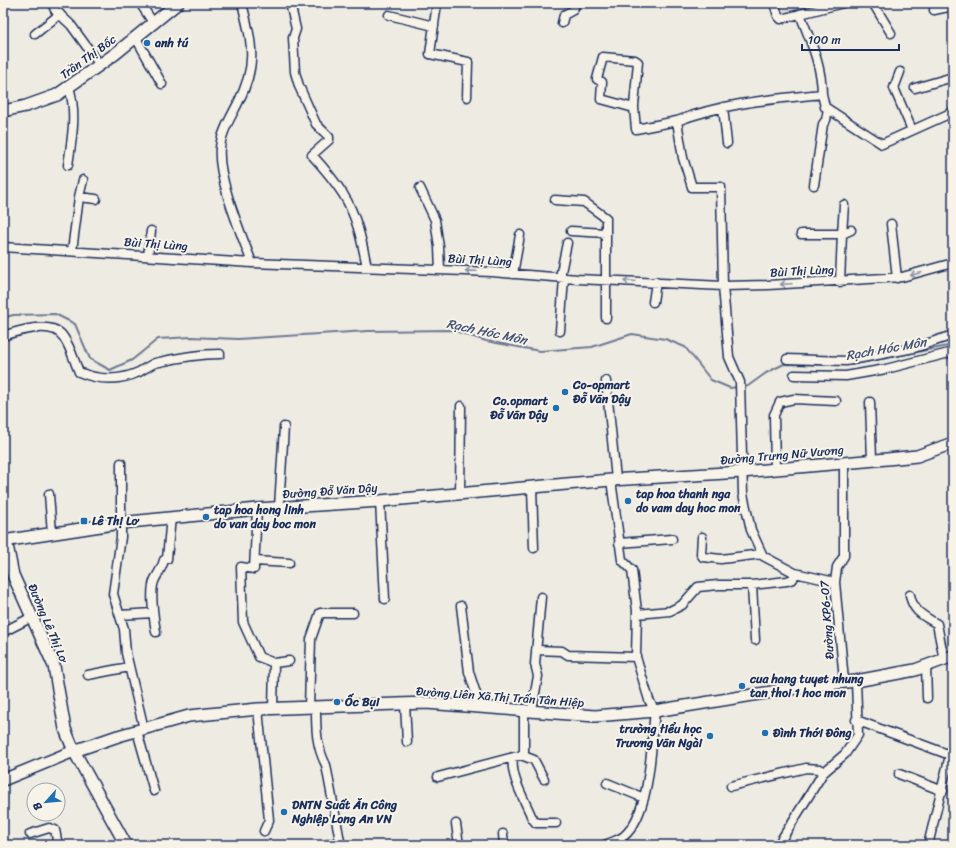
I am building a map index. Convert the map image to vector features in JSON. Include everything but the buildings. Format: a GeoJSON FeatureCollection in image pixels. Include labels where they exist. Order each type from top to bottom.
{"type":"FeatureCollection","features":[{"type":"Feature","properties":{"kind":"street"},"geometry":{"type":"LineString","coordinates":[[52,3],[71,25],[100,65]]}},
{"type":"Feature","properties":{"kind":"street"},"geometry":{"type":"LineString","coordinates":[[140,3],[154,24]]}},
{"type":"Feature","properties":{"kind":"street","name":"Trần Thị Bốc"},"geometry":{"type":"LineString","coordinates":[[3,111],[26,106],[58,95],[136,38],[178,3]]}},
{"type":"Feature","properties":{"kind":"street"},"geometry":{"type":"LineString","coordinates":[[242,3],[253,56],[247,84],[227,124],[220,148],[220,172],[252,263]]}},
{"type":"Feature","properties":{"kind":"street"},"geometry":{"type":"LineString","coordinates":[[290,3],[296,28],[293,38],[295,72],[299,86],[316,124],[329,137],[329,140],[312,155],[343,194],[362,242],[367,267]]}},
{"type":"Feature","properties":{"kind":"street"},"geometry":{"type":"LineString","coordinates":[[437,3],[430,54],[468,62],[467,97]]}},
{"type":"Feature","properties":{"kind":"street"},"geometry":{"type":"LineString","coordinates":[[562,23],[564,15],[573,10],[576,3]]}},
{"type":"Feature","properties":{"kind":"street"},"geometry":{"type":"LineString","coordinates":[[774,3],[778,16],[781,19],[844,3]]}},
{"type":"Feature","properties":{"kind":"street"},"geometry":{"type":"LineString","coordinates":[[873,3],[891,33]]}},
{"type":"Feature","properties":{"kind":"street"},"geometry":{"type":"LineString","coordinates":[[934,10],[953,6]]}},
{"type":"Feature","properties":{"kind":"street"},"geometry":{"type":"LineString","coordinates":[[35,34],[60,14]]}},
{"type":"Feature","properties":{"kind":"street"},"geometry":{"type":"LineString","coordinates":[[800,14],[812,45],[822,79],[822,94],[826,107],[882,144],[953,112]]}},
{"type":"Feature","properties":{"kind":"street"},"geometry":{"type":"LineString","coordinates":[[389,15],[434,26]]}},
{"type":"Feature","properties":{"kind":"street"},"geometry":{"type":"LineString","coordinates":[[136,38],[162,84]]}},
{"type":"Feature","properties":{"kind":"street"},"geometry":{"type":"LineString","coordinates":[[634,108],[601,99],[602,82],[596,79],[603,57],[635,60],[638,62],[634,108],[636,128],[677,121],[697,113],[723,107],[822,94]]}},
{"type":"Feature","properties":{"kind":"street"},"geometry":{"type":"LineString","coordinates":[[900,72],[894,88],[912,130]]}},
{"type":"Feature","properties":{"kind":"street"},"geometry":{"type":"LineString","coordinates":[[915,88],[953,77]]}},
{"type":"Feature","properties":{"kind":"street"},"geometry":{"type":"LineString","coordinates":[[68,165],[74,125],[73,100],[69,87]]}},
{"type":"Feature","properties":{"kind":"street"},"geometry":{"type":"LineString","coordinates":[[723,107],[727,143]]}},
{"type":"Feature","properties":{"kind":"street"},"geometry":{"type":"LineString","coordinates":[[814,185],[823,124],[826,120],[828,109]]}},
{"type":"Feature","properties":{"kind":"street"},"geometry":{"type":"LineString","coordinates":[[677,121],[683,158],[692,187],[721,187],[723,286],[729,357],[740,382],[743,494],[751,530],[762,554],[795,573],[835,582]]}},
{"type":"Feature","properties":{"kind":"street"},"geometry":{"type":"LineString","coordinates":[[72,251],[79,197],[83,180]]}},
{"type":"Feature","properties":{"kind":"street"},"geometry":{"type":"LineString","coordinates":[[420,188],[435,220],[440,247],[440,270]]}},
{"type":"Feature","properties":{"kind":"street"},"geometry":{"type":"LineString","coordinates":[[79,197],[96,199]]}},
{"type":"Feature","properties":{"kind":"street"},"geometry":{"type":"LineString","coordinates":[[555,200],[584,202],[606,218],[606,318]]}},
{"type":"Feature","properties":{"kind":"street"},"geometry":{"type":"LineString","coordinates":[[840,282],[844,205]]}},
{"type":"Feature","properties":{"kind":"street"},"geometry":{"type":"LineString","coordinates":[[891,224],[897,278]]}},
{"type":"Feature","properties":{"kind":"street"},"geometry":{"type":"LineString","coordinates":[[801,234],[842,234],[851,230]]}},
{"type":"Feature","properties":{"kind":"street"},"geometry":{"type":"LineString","coordinates":[[148,256],[151,231]]}},
{"type":"Feature","properties":{"kind":"street"},"geometry":{"type":"LineString","coordinates":[[571,231],[606,233]]}},
{"type":"Feature","properties":{"kind":"street"},"geometry":{"type":"LineString","coordinates":[[513,274],[520,235]]}},
{"type":"Feature","properties":{"kind":"street"},"geometry":{"type":"LineString","coordinates":[[560,331],[562,278],[566,244]]}},
{"type":"Feature","properties":{"kind":"street","name":"Bùi Thị Lùng"},"geometry":{"type":"LineString","coordinates":[[3,247],[252,263],[440,270],[723,286],[840,282],[897,278],[953,262]]}},
{"type":"Feature","properties":{"kind":"street"},"geometry":{"type":"LineString","coordinates":[[653,302],[656,282]]}},
{"type":"Feature","properties":{"kind":"street"},"geometry":{"type":"LineString","coordinates":[[3,336],[37,327],[51,329],[64,336],[79,372],[93,378],[118,379],[139,372],[154,363],[206,354],[220,354]]}},
{"type":"Feature","properties":{"kind":"street"},"geometry":{"type":"LineString","coordinates":[[787,358],[846,361],[914,348],[953,335]]}},
{"type":"Feature","properties":{"kind":"street"},"geometry":{"type":"LineString","coordinates":[[794,374],[846,376],[886,369],[953,352]]}},
{"type":"Feature","properties":{"kind":"street"},"geometry":{"type":"LineString","coordinates":[[605,845],[625,835],[641,810],[644,798],[655,711],[649,700],[636,657],[637,614],[632,570],[622,560],[619,543],[606,381]]}},
{"type":"Feature","properties":{"kind":"street"},"geometry":{"type":"LineString","coordinates":[[775,469],[774,415],[780,402],[794,399],[836,401]]}},
{"type":"Feature","properties":{"kind":"street"},"geometry":{"type":"LineString","coordinates":[[870,402],[872,460]]}},
{"type":"Feature","properties":{"kind":"street"},"geometry":{"type":"LineString","coordinates":[[460,494],[461,406]]}},
{"type":"Feature","properties":{"kind":"street"},"geometry":{"type":"LineString","coordinates":[[279,507],[284,428]]}},
{"type":"Feature","properties":{"kind":"street","name":"Đường Trưng Nữ Vương"},"geometry":{"type":"LineString","coordinates":[[614,480],[742,472],[917,456],[953,443]]}},
{"type":"Feature","properties":{"kind":"street"},"geometry":{"type":"LineString","coordinates":[[121,463],[121,537],[113,594],[124,629],[126,653],[154,791]]}},
{"type":"Feature","properties":{"kind":"street","name":"Đường KP6-07"},"geometry":{"type":"LineString","coordinates":[[844,463],[844,556],[837,567],[835,582],[844,681]]}},
{"type":"Feature","properties":{"kind":"street","name":"Đường Đỗ Văn Dậy"},"geometry":{"type":"LineString","coordinates":[[5,540],[171,517],[279,507],[380,501],[614,480]]}},
{"type":"Feature","properties":{"kind":"street"},"geometry":{"type":"LineString","coordinates":[[532,488],[534,548]]}},
{"type":"Feature","properties":{"kind":"street"},"geometry":{"type":"LineString","coordinates":[[49,494],[52,533]]}},
{"type":"Feature","properties":{"kind":"street"},"geometry":{"type":"LineString","coordinates":[[380,501],[385,599]]}},
{"type":"Feature","properties":{"kind":"street"},"geometry":{"type":"LineString","coordinates":[[257,509],[254,569],[241,567],[243,622],[258,657],[274,664],[289,661]]}},
{"type":"Feature","properties":{"kind":"street"},"geometry":{"type":"LineString","coordinates":[[156,632],[153,613],[154,580],[161,571],[164,560],[167,559],[171,517]]}},
{"type":"Feature","properties":{"kind":"street"},"geometry":{"type":"LineString","coordinates":[[702,537],[701,554],[703,557],[721,559],[762,554]]}},
{"type":"Feature","properties":{"kind":"street"},"geometry":{"type":"LineString","coordinates":[[619,543],[672,539]]}},
{"type":"Feature","properties":{"kind":"street","name":"Đường Lê Thị Lơ"},"geometry":{"type":"LineString","coordinates":[[5,540],[13,575],[54,666],[65,729],[74,751],[126,845]]}},
{"type":"Feature","properties":{"kind":"street"},"geometry":{"type":"LineString","coordinates":[[255,561],[289,563]]}},
{"type":"Feature","properties":{"kind":"street"},"geometry":{"type":"LineString","coordinates":[[637,614],[670,611],[682,605],[698,587],[718,585],[752,585],[788,581],[793,578],[795,573]]}},
{"type":"Feature","properties":{"kind":"street"},"geometry":{"type":"LineString","coordinates":[[752,585],[755,640]]}},
{"type":"Feature","properties":{"kind":"street"},"geometry":{"type":"LineString","coordinates":[[910,595],[916,611],[937,624],[948,658]]}},
{"type":"Feature","properties":{"kind":"street"},"geometry":{"type":"LineString","coordinates":[[438,777],[513,758],[524,752],[528,710],[538,676],[535,664],[541,597]]}},
{"type":"Feature","properties":{"kind":"street"},"geometry":{"type":"LineString","coordinates":[[461,606],[469,672],[480,706]]}},
{"type":"Feature","properties":{"kind":"street"},"geometry":{"type":"LineString","coordinates":[[120,615],[153,613]]}},
{"type":"Feature","properties":{"kind":"street"},"geometry":{"type":"LineString","coordinates":[[326,845],[340,841],[326,765],[316,735],[312,708],[311,639],[320,614],[353,613]]}},
{"type":"Feature","properties":{"kind":"street"},"geometry":{"type":"LineString","coordinates":[[3,632],[32,616]]}},
{"type":"Feature","properties":{"kind":"street"},"geometry":{"type":"LineString","coordinates":[[536,650],[562,651],[568,655],[636,657]]}},
{"type":"Feature","properties":{"kind":"street","name":"Đường Liên Xã Thị Trấn Tân Hiệp"},"geometry":{"type":"LineString","coordinates":[[3,780],[74,751],[189,716],[258,709],[426,703],[595,716],[655,711],[844,681],[856,681],[895,674],[926,666],[948,658]]}},
{"type":"Feature","properties":{"kind":"street"},"geometry":{"type":"LineString","coordinates":[[273,709],[274,664]]}},
{"type":"Feature","properties":{"kind":"street"},"geometry":{"type":"LineString","coordinates":[[926,666],[927,698]]}},
{"type":"Feature","properties":{"kind":"street"},"geometry":{"type":"LineString","coordinates":[[88,675],[129,667]]}},
{"type":"Feature","properties":{"kind":"street"},"geometry":{"type":"LineString","coordinates":[[781,844],[823,773],[845,754],[858,735],[856,720],[856,681]]}},
{"type":"Feature","properties":{"kind":"street"},"geometry":{"type":"LineString","coordinates":[[405,704],[407,742]]}},
{"type":"Feature","properties":{"kind":"street"},"geometry":{"type":"LineString","coordinates":[[258,709],[269,820],[264,831]]}},
{"type":"Feature","properties":{"kind":"street"},"geometry":{"type":"LineString","coordinates":[[856,720],[952,755],[928,845]]}},
{"type":"Feature","properties":{"kind":"street"},"geometry":{"type":"LineString","coordinates":[[521,755],[534,760],[544,779]]}},
{"type":"Feature","properties":{"kind":"street"},"geometry":{"type":"LineString","coordinates":[[513,758],[512,765],[515,776],[532,818],[536,823],[556,823]]}},
{"type":"Feature","properties":{"kind":"street"},"geometry":{"type":"LineString","coordinates":[[731,786],[806,768],[820,769],[823,773]]}},
{"type":"Feature","properties":{"kind":"street"},"geometry":{"type":"LineString","coordinates":[[899,774],[943,791]]}},
{"type":"Feature","properties":{"kind":"street"},"geometry":{"type":"LineString","coordinates":[[607,783],[644,798]]}},
{"type":"Feature","properties":{"kind":"street"},"geometry":{"type":"LineString","coordinates":[[456,824],[459,845]]}},
{"type":"Feature","properties":{"kind":"street"},"geometry":{"type":"LineString","coordinates":[[30,834],[49,828],[55,830],[58,845]]}},
{"type":"Feature","properties":{"kind":"street"},"geometry":{"type":"LineString","coordinates":[[503,834],[504,845]]}},
{"type":"Feature","properties":{"kind":"shaded area"},"geometry":{"type":"Polygon","coordinates":[[[779,3],[836,3],[782,16],[779,3]]]}},
{"type":"Feature","properties":{"kind":"waterway","name":"Rạch Hóc Môn"},"geometry":{"type":"LineString","coordinates":[[3,318],[13,315],[55,314],[75,324],[90,359],[110,370],[132,360],[158,339],[191,337],[238,339],[368,331],[452,330],[486,341],[540,351],[592,347],[632,334],[665,339],[685,347],[711,380],[730,388],[738,387]]}},
{"type":"Feature","properties":{"kind":"waterway","name":"Rạch Hóc Môn"},"geometry":{"type":"LineString","coordinates":[[743,387],[748,386],[766,373],[784,364],[850,365],[953,345]]}},
{"type":"Feature","properties":{"kind":"place","name":"anh tú"},"geometry":{"type":"Point","coordinates":[147,43]}},
{"type":"Feature","properties":{"kind":"place","name":"Co-opmart Đỗ Văn Dậy"},"geometry":{"type":"Point","coordinates":[565,392]}},
{"type":"Feature","properties":{"kind":"place","name":"Co.opmart Đỗ Văn Dậy"},"geometry":{"type":"Point","coordinates":[556,408]}},
{"type":"Feature","properties":{"kind":"place","name":"tap hoa thanh nga do vam day hoc mon"},"geometry":{"type":"Point","coordinates":[628,501]}},
{"type":"Feature","properties":{"kind":"place","name":"tap hoa hong linh do van day boc mon"},"geometry":{"type":"Point","coordinates":[206,517]}},
{"type":"Feature","properties":{"kind":"place","name":"Lê Thị Lơ"},"geometry":{"type":"Point","coordinates":[84,521]}},
{"type":"Feature","properties":{"kind":"place","name":"cua hang tuyet nhung tan thoi 1 hoc mon"},"geometry":{"type":"Point","coordinates":[742,686]}},
{"type":"Feature","properties":{"kind":"place","name":"Ốc Bụi"},"geometry":{"type":"Point","coordinates":[337,702]}},
{"type":"Feature","properties":{"kind":"place","name":"Đình Thới Đông"},"geometry":{"type":"Point","coordinates":[765,733]}},
{"type":"Feature","properties":{"kind":"place","name":"trường tiểu học Trương Văn Ngài"},"geometry":{"type":"Point","coordinates":[710,736]}},
{"type":"Feature","properties":{"kind":"place","name":"DNTN Suất Ăn Công Nghiệp Long An VN"},"geometry":{"type":"Point","coordinates":[284,812]}}]}
